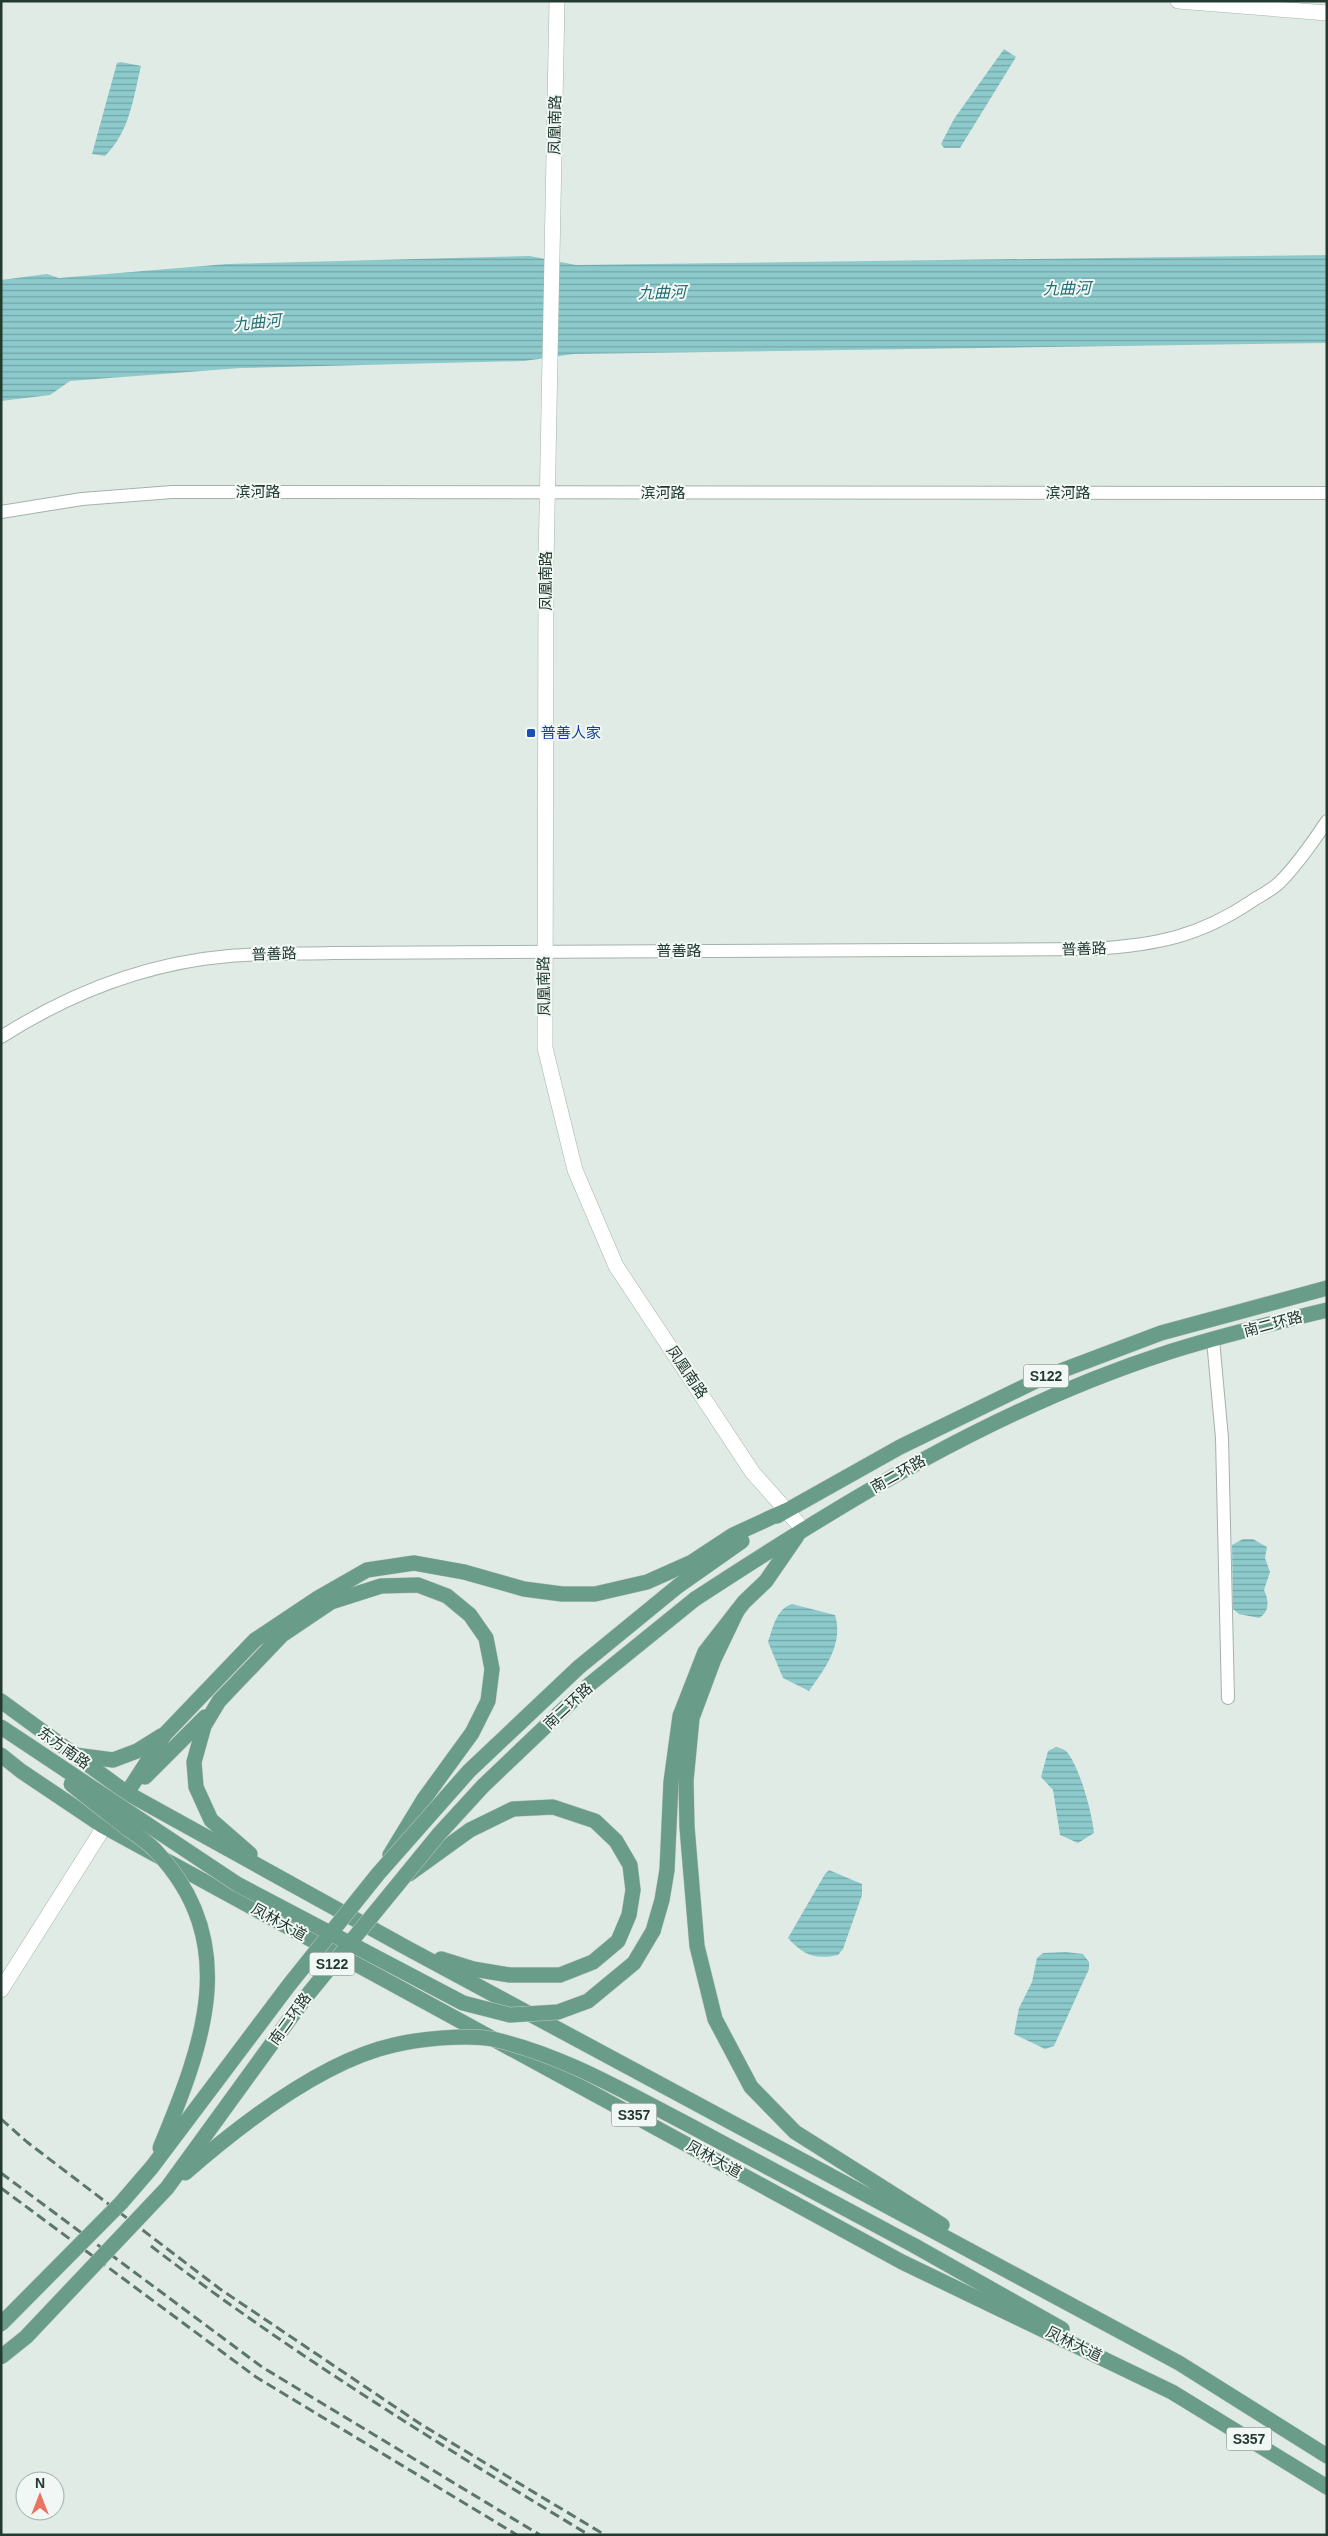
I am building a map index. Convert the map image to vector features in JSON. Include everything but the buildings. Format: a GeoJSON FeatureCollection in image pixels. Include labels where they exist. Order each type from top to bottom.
{"type":"FeatureCollection","features":[{"type":"Feature","properties":{"kind":"main road","name":"南二环路"},"geometry":{"type":"LineString","coordinates":[[1,2324],[121,2203],[152,2167],[289,1986],[378,1874],[469,1771],[579,1667],[678,1586],[785,1510],[900,1447],[1042,1378],[1161,1333],[1327,1288]]}},
{"type":"Feature","properties":{"kind":"main road","name":"南二环路"},"geometry":{"type":"LineString","coordinates":[[1,2357],[26,2338],[167,2188],[304,1998],[401,1878],[483,1786],[583,1691],[695,1599],[802,1528],[911,1466],[1047,1399],[1166,1353],[1327,1310]]}},
{"type":"Feature","properties":{"kind":"main road"},"geometry":{"type":"LineString","coordinates":[[128,1793],[165,1734],[255,1640],[318,1598],[368,1570],[414,1563],[464,1572],[524,1589],[562,1594],[595,1594],[647,1582],[692,1562],[733,1535],[785,1510]]}},
{"type":"Feature","properties":{"kind":"main road"},"geometry":{"type":"LineString","coordinates":[[1,1728],[237,1884],[462,2003],[510,2015],[558,2012],[588,2001],[634,1963],[653,1931],[662,1900],[667,1870],[670,1782],[680,1716],[705,1652],[737,1611],[766,1581],[802,1528]]}},
{"type":"Feature","properties":{"kind":"main road"},"geometry":{"type":"LineString","coordinates":[[128,1793],[282,1635],[331,1602],[381,1586],[418,1585],[447,1596],[470,1615],[486,1638],[492,1669],[488,1701],[472,1733],[424,1798],[378,1874]]}},
{"type":"Feature","properties":{"kind":"main road"},"geometry":{"type":"LineString","coordinates":[[737,1611],[714,1659],[692,1718],[686,1781],[690,1869],[697,1946],[715,2019],[751,2087],[795,2132],[854,2172],[963,2238],[1178,2363]]}},
{"type":"Feature","properties":{"kind":"main road","name":"东方南路"},"geometry":{"type":"LineString","coordinates":[[1,1701],[128,1793]]}},
{"type":"Feature","properties":{"kind":"main road"},"geometry":{"type":"LineString","coordinates":[[219,1701],[204,1726],[194,1762],[196,1787],[212,1820],[272,1874]]}},
{"type":"Feature","properties":{"kind":"main road"},"geometry":{"type":"LineString","coordinates":[[1,1728],[154,1849],[176,1876],[194,1905],[200,1922],[205,1938],[208,1984],[202,2027],[177,2107],[152,2167]]}},
{"type":"Feature","properties":{"kind":"main road"},"geometry":{"type":"LineString","coordinates":[[73,1755],[113,1760],[137,1751],[165,1734]]}},
{"type":"Feature","properties":{"kind":"main road"},"geometry":{"type":"LineString","coordinates":[[1,1755],[21,1771],[103,1826]]}},
{"type":"Feature","properties":{"kind":"main road","name":"S357"},"geometry":{"type":"LineString","coordinates":[[128,1793],[407,1948],[1178,2363],[1327,2456]]}},
{"type":"Feature","properties":{"kind":"main road"},"geometry":{"type":"LineString","coordinates":[[401,1878],[470,1830],[513,1809],[553,1807],[594,1821],[616,1841],[630,1864],[632,1898],[629,1915],[618,1941],[593,1962],[560,1975],[510,1975],[473,1969],[407,1948]]}},
{"type":"Feature","properties":{"kind":"main road","name":"凤林大道"},"geometry":{"type":"LineString","coordinates":[[103,1826],[902,2262],[1172,2392],[1327,2486]]}},
{"type":"Feature","properties":{"kind":"main road"},"geometry":{"type":"LineString","coordinates":[[167,2188],[229,2135],[327,2070],[392,2045],[440,2038],[490,2039],[558,2059],[915,2246],[1172,2392]]}},
{"type":"Feature","properties":{"kind":"street","name":"凤凰南路"},"geometry":{"type":"LineString","coordinates":[[557,1],[549,371],[544,952],[545,1048],[575,1170],[616,1266],[753,1473],[802,1528]]}},
{"type":"Feature","properties":{"kind":"street"},"geometry":{"type":"LineString","coordinates":[[1178,1],[1327,13]]}},
{"type":"Feature","properties":{"kind":"street","name":"滨河路"},"geometry":{"type":"LineString","coordinates":[[1,512],[82,499],[172,492],[1327,493]]}},
{"type":"Feature","properties":{"kind":"street","name":"普善路"},"geometry":{"type":"LineString","coordinates":[[1,1037],[27,1020],[84,992],[133,974],[182,963],[229,956],[332,952],[1093,950],[1142,946],[1189,934],[1232,915],[1279,883],[1309,848],[1327,821]]}},
{"type":"Feature","properties":{"kind":"street"},"geometry":{"type":"LineString","coordinates":[[1213,1340],[1222,1438],[1228,1698]]}},
{"type":"Feature","properties":{"kind":"street"},"geometry":{"type":"LineString","coordinates":[[1,1990],[103,1826],[128,1793]]}},
{"type":"Feature","properties":{"kind":"water"},"geometry":{"type":"Polygon","coordinates":[[[1004,49],[1016,57],[960,148],[944,148],[941,144],[954,119],[1004,49]]]}},
{"type":"Feature","properties":{"kind":"water"},"geometry":{"type":"Polygon","coordinates":[[[117,63],[141,66],[133,102],[120,136],[113,146],[105,156],[92,154],[117,63]]]}},
{"type":"Feature","properties":{"kind":"water","name":"九曲河"},"geometry":{"type":"Polygon","coordinates":[[[1327,255],[1327,343],[574,354],[524,361],[241,368],[70,381],[50,395],[1,401],[1,280],[47,274],[59,278],[227,264],[530,256],[576,265],[1327,255]]]}},
{"type":"Feature","properties":{"kind":"water"},"geometry":{"type":"Polygon","coordinates":[[[1243,1539],[1253,1539],[1267,1547],[1265,1558],[1270,1572],[1264,1590],[1268,1605],[1263,1615],[1259,1618],[1239,1614],[1233,1609],[1232,1545],[1243,1539]]]}},
{"type":"Feature","properties":{"kind":"water"},"geometry":{"type":"Polygon","coordinates":[[[792,1604],[835,1615],[837,1625],[835,1646],[827,1665],[809,1691],[783,1678],[768,1642],[782,1610],[792,1604]]]}},
{"type":"Feature","properties":{"kind":"water"},"geometry":{"type":"Polygon","coordinates":[[[1056,1747],[1066,1751],[1072,1759],[1081,1779],[1091,1814],[1094,1833],[1078,1843],[1060,1835],[1053,1790],[1041,1777],[1048,1751],[1056,1747]]]}},
{"type":"Feature","properties":{"kind":"water"},"geometry":{"type":"Polygon","coordinates":[[[829,1870],[862,1884],[862,1895],[843,1949],[838,1955],[823,1957],[804,1952],[788,1938],[829,1870]]]}},
{"type":"Feature","properties":{"kind":"water"},"geometry":{"type":"Polygon","coordinates":[[[1066,1952],[1083,1954],[1089,1962],[1089,1969],[1054,2046],[1045,2049],[1014,2034],[1019,2008],[1032,1982],[1037,1958],[1043,1953],[1066,1952]]]}},
{"type":"Feature","properties":{"kind":"railway"},"geometry":{"type":"LineString","coordinates":[[1,2119],[27,2142],[220,2289],[422,2425],[605,2535]]}},
{"type":"Feature","properties":{"kind":"railway"},"geometry":{"type":"LineString","coordinates":[[1,2173],[262,2367],[540,2535]]}},
{"type":"Feature","properties":{"kind":"railway"},"geometry":{"type":"LineString","coordinates":[[1,2188],[256,2377],[517,2535]]}},
{"type":"Feature","properties":{"kind":"railway"},"geometry":{"type":"LineString","coordinates":[[151,2246],[257,2324],[366,2397],[589,2535]]}},
{"type":"Feature","properties":{"kind":"place","name":"普善人家"},"geometry":{"type":"Point","coordinates":[531,733]}}]}
